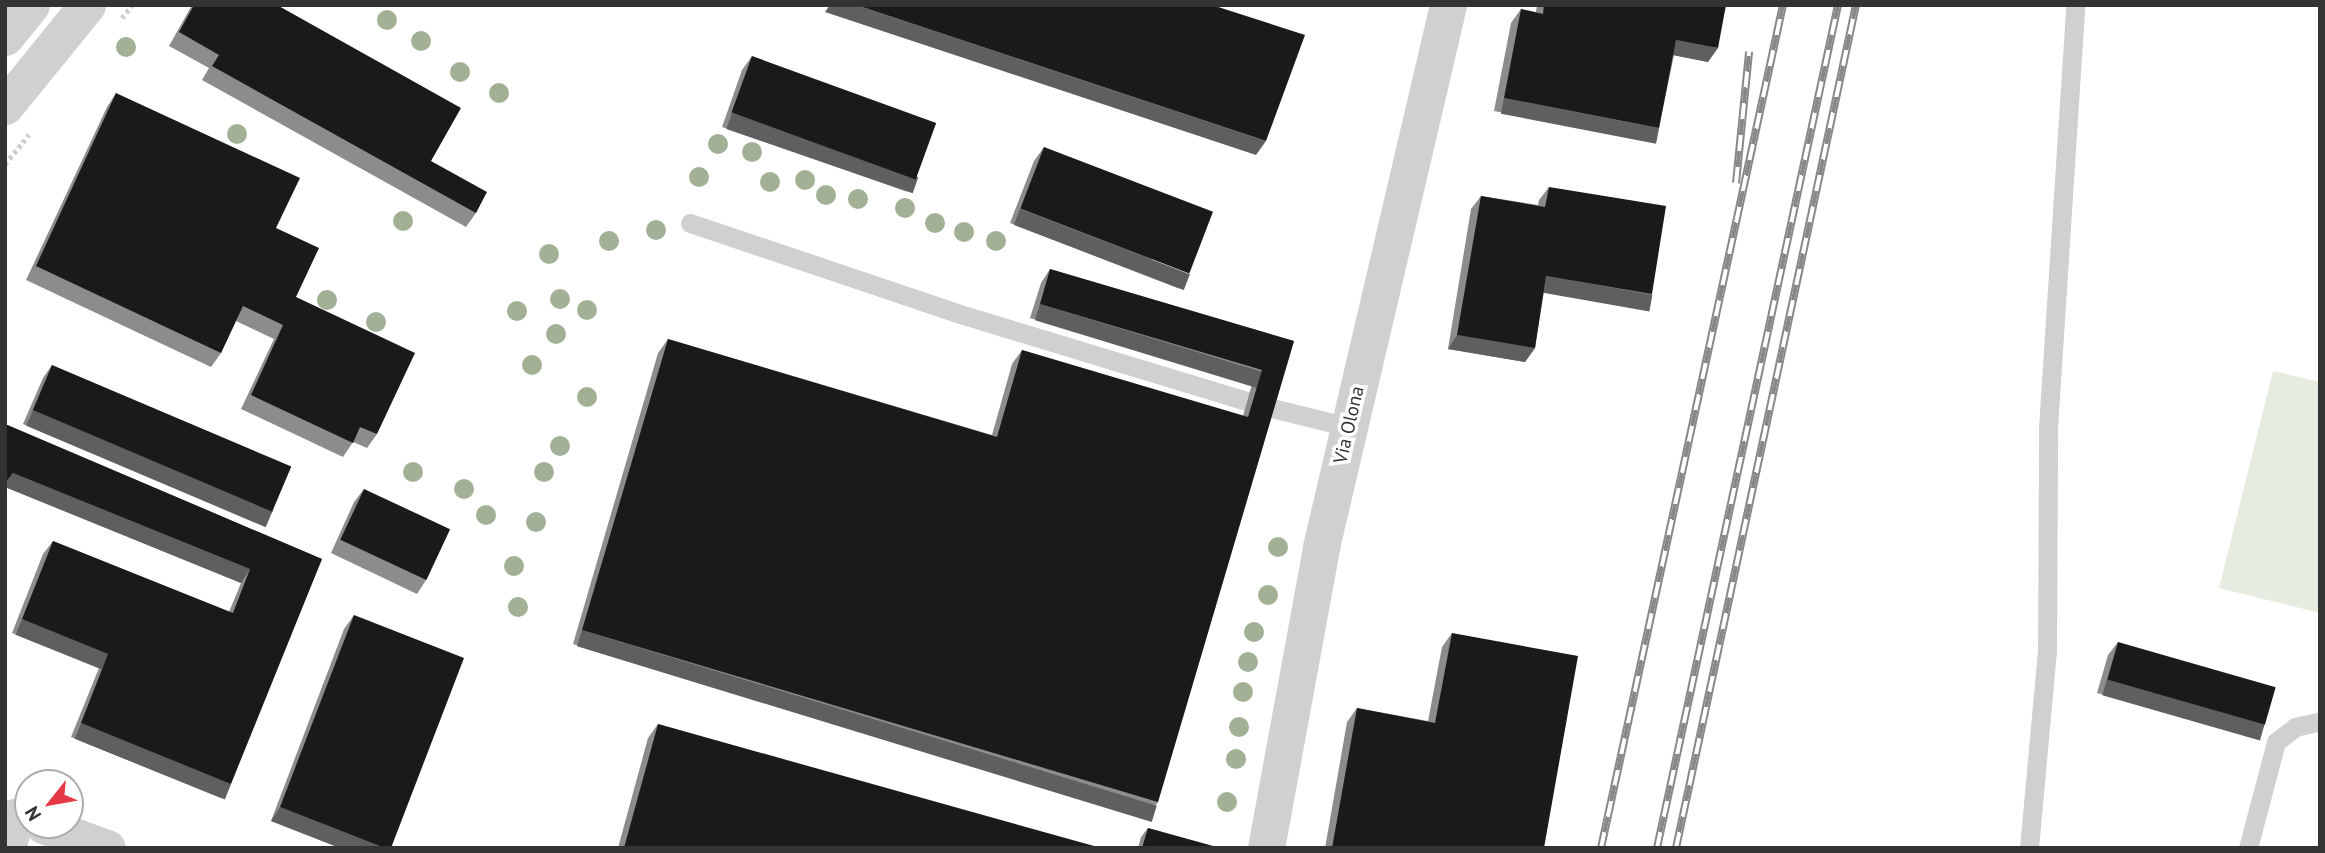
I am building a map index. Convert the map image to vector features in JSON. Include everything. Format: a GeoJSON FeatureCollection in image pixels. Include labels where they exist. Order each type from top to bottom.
{"type":"FeatureCollection","features":[{"type":"Feature","properties":{"kind":"street"},"geometry":{"type":"LineString","coordinates":[[5,37],[31,5]]}},
{"type":"Feature","properties":{"kind":"street"},"geometry":{"type":"LineString","coordinates":[[5,106],[87,5]]}},
{"type":"Feature","properties":{"kind":"street","name":"Via Olona"},"geometry":{"type":"LineString","coordinates":[[1266,848],[1321,547],[1448,5]]}},
{"type":"Feature","properties":{"kind":"street"},"geometry":{"type":"LineString","coordinates":[[74,839],[107,848]]}},
{"type":"Feature","properties":{"kind":"lane"},"geometry":{"type":"LineString","coordinates":[[2029,848],[2047,651],[2048,428],[2075,5]]}},
{"type":"Feature","properties":{"kind":"lane"},"geometry":{"type":"LineString","coordinates":[[690,223],[960,314],[1247,401]]}},
{"type":"Feature","properties":{"kind":"lane"},"geometry":{"type":"LineString","coordinates":[[1268,407],[1349,427]]}},
{"type":"Feature","properties":{"kind":"lane"},"geometry":{"type":"LineString","coordinates":[[2248,848],[2276,742],[2295,727],[2320,721]]}},
{"type":"Feature","properties":{"kind":"shaded area"},"geometry":{"type":"Polygon","coordinates":[[[2273,371],[2320,382],[2320,613],[2219,588],[2273,371]]]}},
{"type":"Feature","properties":{"kind":"building"},"geometry":{"type":"Polygon","coordinates":[[[194,5],[277,5],[461,108],[431,161],[487,192],[476,213],[212,66],[219,55],[179,32],[194,5]]]}},
{"type":"Feature","properties":{"kind":"building"},"geometry":{"type":"Polygon","coordinates":[[[856,5],[1212,5],[1305,35],[1266,141],[856,5]]]}},
{"type":"Feature","properties":{"kind":"building"},"geometry":{"type":"Polygon","coordinates":[[[1544,5],[1726,5],[1718,48],[1676,40],[1659,128],[1504,98],[1521,9],[1543,14],[1544,5]]]}},
{"type":"Feature","properties":{"kind":"building"},"geometry":{"type":"Polygon","coordinates":[[[752,56],[936,123],[916,179],[731,112],[752,56]]]}},
{"type":"Feature","properties":{"kind":"building"},"geometry":{"type":"Polygon","coordinates":[[[116,93],[300,178],[276,228],[319,248],[296,297],[415,353],[377,434],[360,427],[353,443],[251,395],[283,325],[243,306],[221,353],[36,266],[116,93]]]}},
{"type":"Feature","properties":{"kind":"building"},"geometry":{"type":"Polygon","coordinates":[[[1044,147],[1213,212],[1189,273],[1020,209],[1044,147]]]}},
{"type":"Feature","properties":{"kind":"building"},"geometry":{"type":"Polygon","coordinates":[[[1549,187],[1666,206],[1652,294],[1546,276],[1535,348],[1457,335],[1481,196],[1545,207],[1549,187]]]}},
{"type":"Feature","properties":{"kind":"building"},"geometry":{"type":"Polygon","coordinates":[[[1050,269],[1294,341],[1158,802],[582,630],[668,339],[997,437],[1022,350],[1248,417],[1262,370],[1040,304],[1050,269]]]}},
{"type":"Feature","properties":{"kind":"building"},"geometry":{"type":"Polygon","coordinates":[[[52,365],[291,467],[272,512],[33,410],[52,365]]]}},
{"type":"Feature","properties":{"kind":"building"},"geometry":{"type":"Polygon","coordinates":[[[5,424],[322,559],[231,784],[81,723],[108,654],[22,619],[53,541],[233,613],[250,569],[13,473],[5,483],[5,424]]]}},
{"type":"Feature","properties":{"kind":"building"},"geometry":{"type":"Polygon","coordinates":[[[364,489],[450,529],[426,580],[340,540],[364,489]]]}},
{"type":"Feature","properties":{"kind":"building"},"geometry":{"type":"Polygon","coordinates":[[[354,615],[464,658],[391,848],[280,807],[354,615]]]}},
{"type":"Feature","properties":{"kind":"building"},"geometry":{"type":"Polygon","coordinates":[[[1452,633],[1578,656],[1544,848],[1332,848],[1357,708],[1435,723],[1452,633]]]}},
{"type":"Feature","properties":{"kind":"building"},"geometry":{"type":"Polygon","coordinates":[[[2118,642],[2276,687],[2265,725],[2107,679],[2118,642]]]}},
{"type":"Feature","properties":{"kind":"building"},"geometry":{"type":"Polygon","coordinates":[[[658,724],[1094,846],[1094,848],[624,848],[658,724]]]}},
{"type":"Feature","properties":{"kind":"building"},"geometry":{"type":"Polygon","coordinates":[[[1148,828],[1220,848],[1142,848],[1148,828]]]}},
{"type":"Feature","properties":{"kind":"railway"},"geometry":{"type":"LineString","coordinates":[[1601,848],[1783,5]]}},
{"type":"Feature","properties":{"kind":"railway"},"geometry":{"type":"LineString","coordinates":[[1657,848],[1838,5]]}},
{"type":"Feature","properties":{"kind":"railway"},"geometry":{"type":"LineString","coordinates":[[1676,848],[1856,5]]}},
{"type":"Feature","properties":{"kind":"railway"},"geometry":{"type":"LineString","coordinates":[[1736,183],[1749,52]]}}]}
